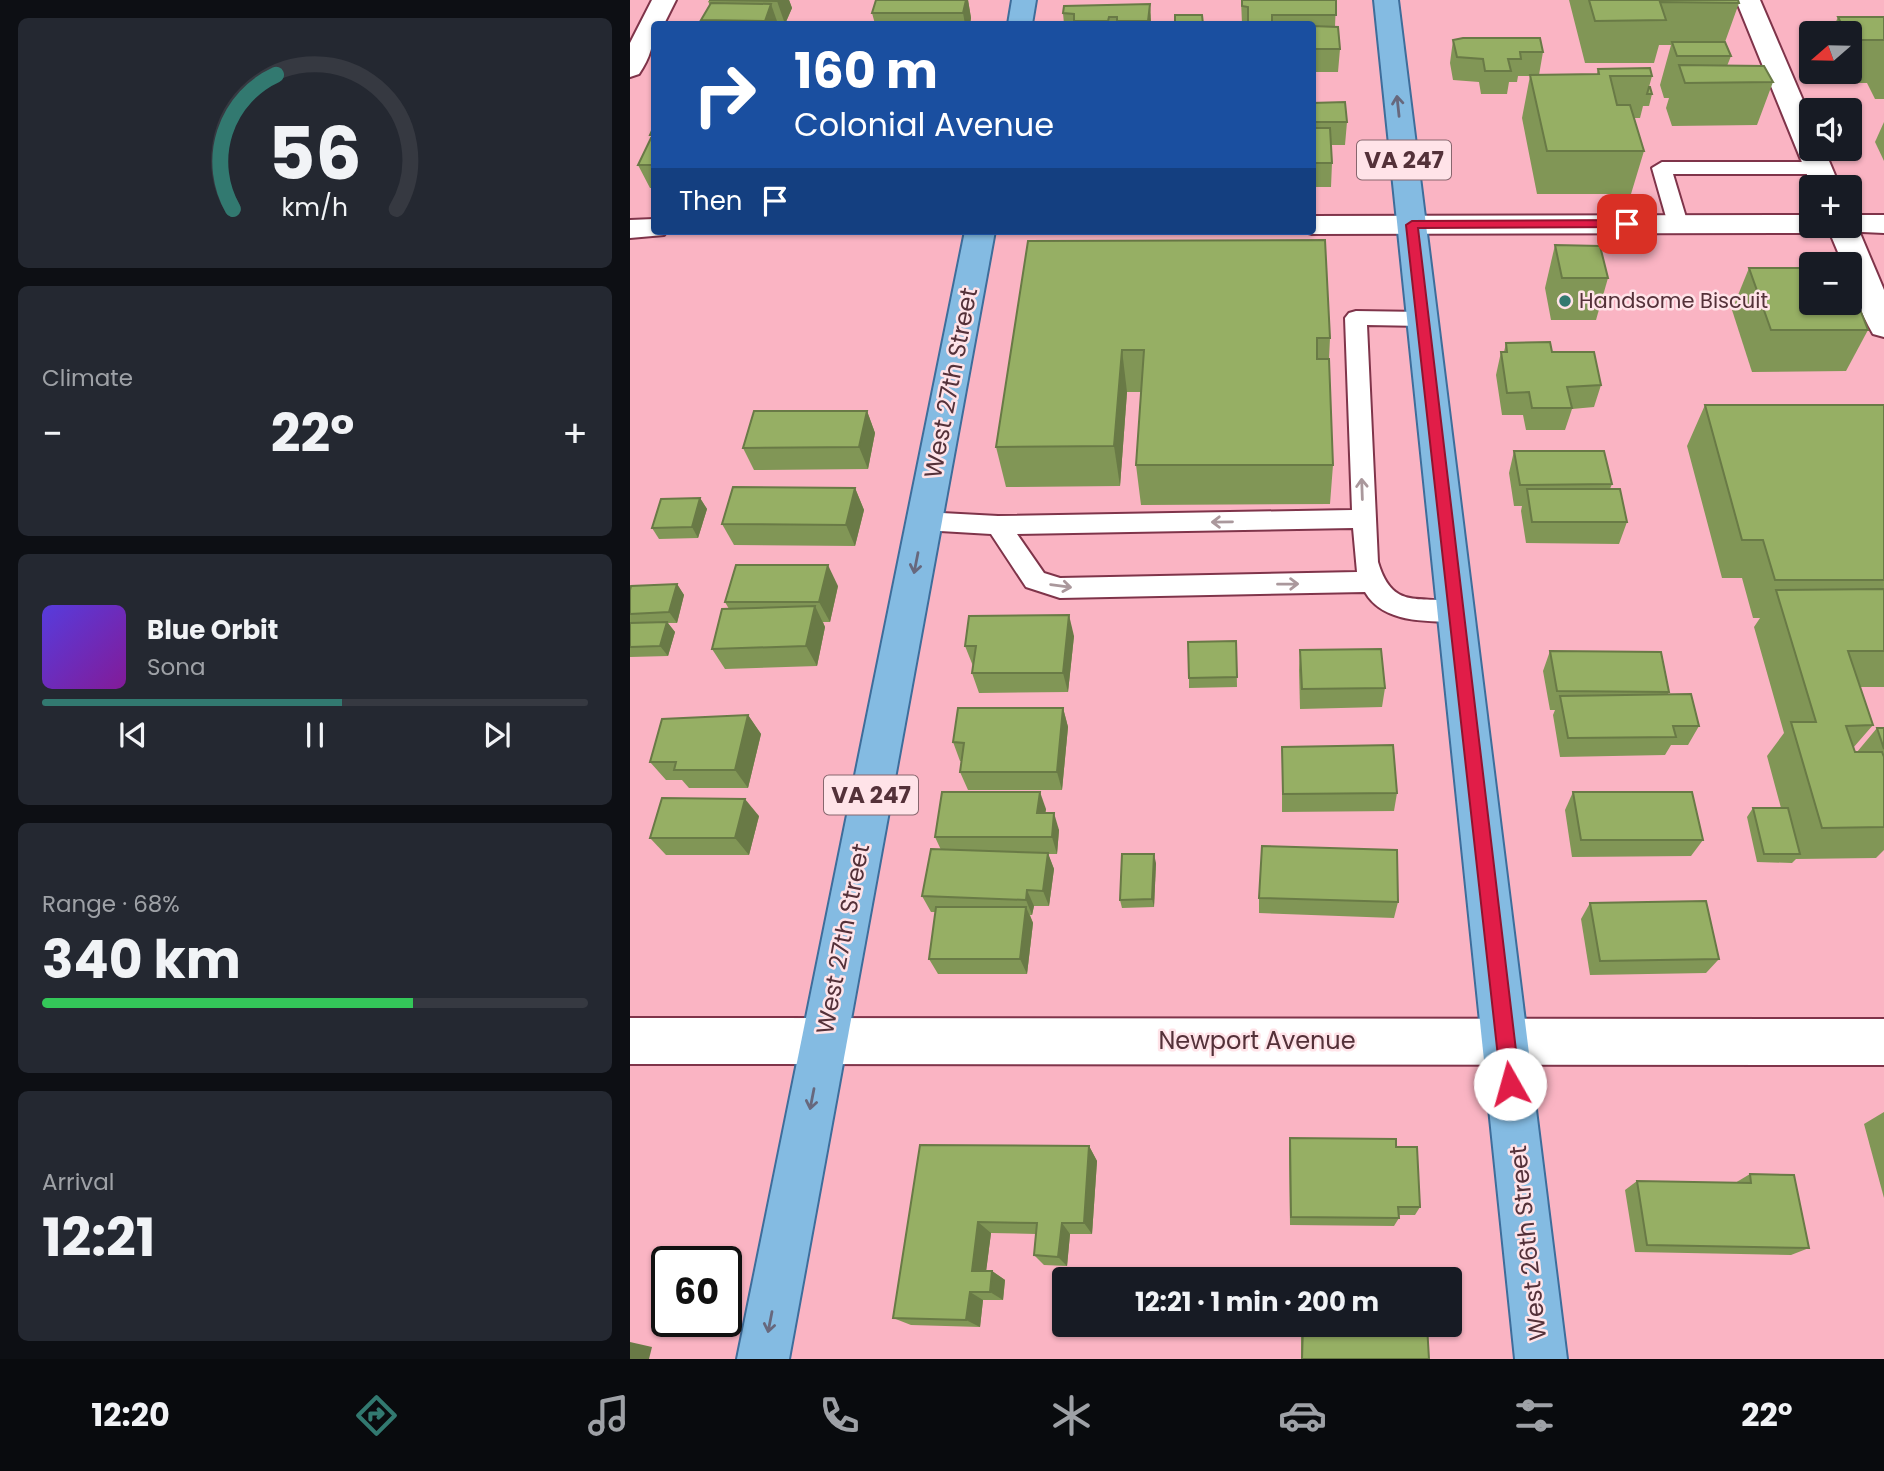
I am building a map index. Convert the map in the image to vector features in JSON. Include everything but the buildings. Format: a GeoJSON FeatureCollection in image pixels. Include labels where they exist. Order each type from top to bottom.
{"type":"FeatureCollection","features":[{"type":"Feature","properties":{"kind":"main road"},"geometry":{"type":"LineString","coordinates":[[1020,21],[1024,0]]}},
{"type":"Feature","properties":{"kind":"main road","name":"West 26th Street"},"geometry":{"type":"LineString","coordinates":[[1387,0],[1541,1359]]}},
{"type":"Feature","properties":{"kind":"main road","name":"West 27th Street"},"geometry":{"type":"LineString","coordinates":[[763,1359],[979,235]]}},
{"type":"Feature","properties":{"kind":"street"},"geometry":{"type":"LineString","coordinates":[[654,21],[664,0]]}},
{"type":"Feature","properties":{"kind":"street"},"geometry":{"type":"LineString","coordinates":[[1748,0],[1821,175]]}},
{"type":"Feature","properties":{"kind":"street"},"geometry":{"type":"LineString","coordinates":[[630,69],[651,26]]}},
{"type":"Feature","properties":{"kind":"street"},"geometry":{"type":"LineString","coordinates":[[1316,225],[1799,224]]}},
{"type":"Feature","properties":{"kind":"street"},"geometry":{"type":"LineString","coordinates":[[1862,224],[1884,224]]}},
{"type":"Feature","properties":{"kind":"street"},"geometry":{"type":"LineString","coordinates":[[630,229],[651,228]]}},
{"type":"Feature","properties":{"kind":"street"},"geometry":{"type":"LineString","coordinates":[[1847,238],[1884,326]]}},
{"type":"Feature","properties":{"kind":"street","name":"Newport Avenue"},"geometry":{"type":"LineString","coordinates":[[630,1041],[1884,1042]]}},
{"type":"Feature","properties":{"kind":"lane"},"geometry":{"type":"LineString","coordinates":[[1678,224],[1662,168],[1799,176]]}},
{"type":"Feature","properties":{"kind":"lane"},"geometry":{"type":"LineString","coordinates":[[1423,319],[1356,318],[1366,562],[1370,582],[1379,596],[1391,605],[1456,612]]}},
{"type":"Feature","properties":{"kind":"lane"},"geometry":{"type":"LineString","coordinates":[[923,521],[998,525],[1364,519]]}},
{"type":"Feature","properties":{"kind":"lane"},"geometry":{"type":"LineString","coordinates":[[998,525],[1035,580],[1060,588],[1370,582]]}},
{"type":"Feature","properties":{"kind":"place","name":"Handsome Biscuit"},"geometry":{"type":"Point","coordinates":[1565,301]}},
{"type":"Feature","properties":{"kind":"route"},"geometry":{"type":"LineString","coordinates":[[1510,1084],[1412,225],[1627,224]]}}]}
